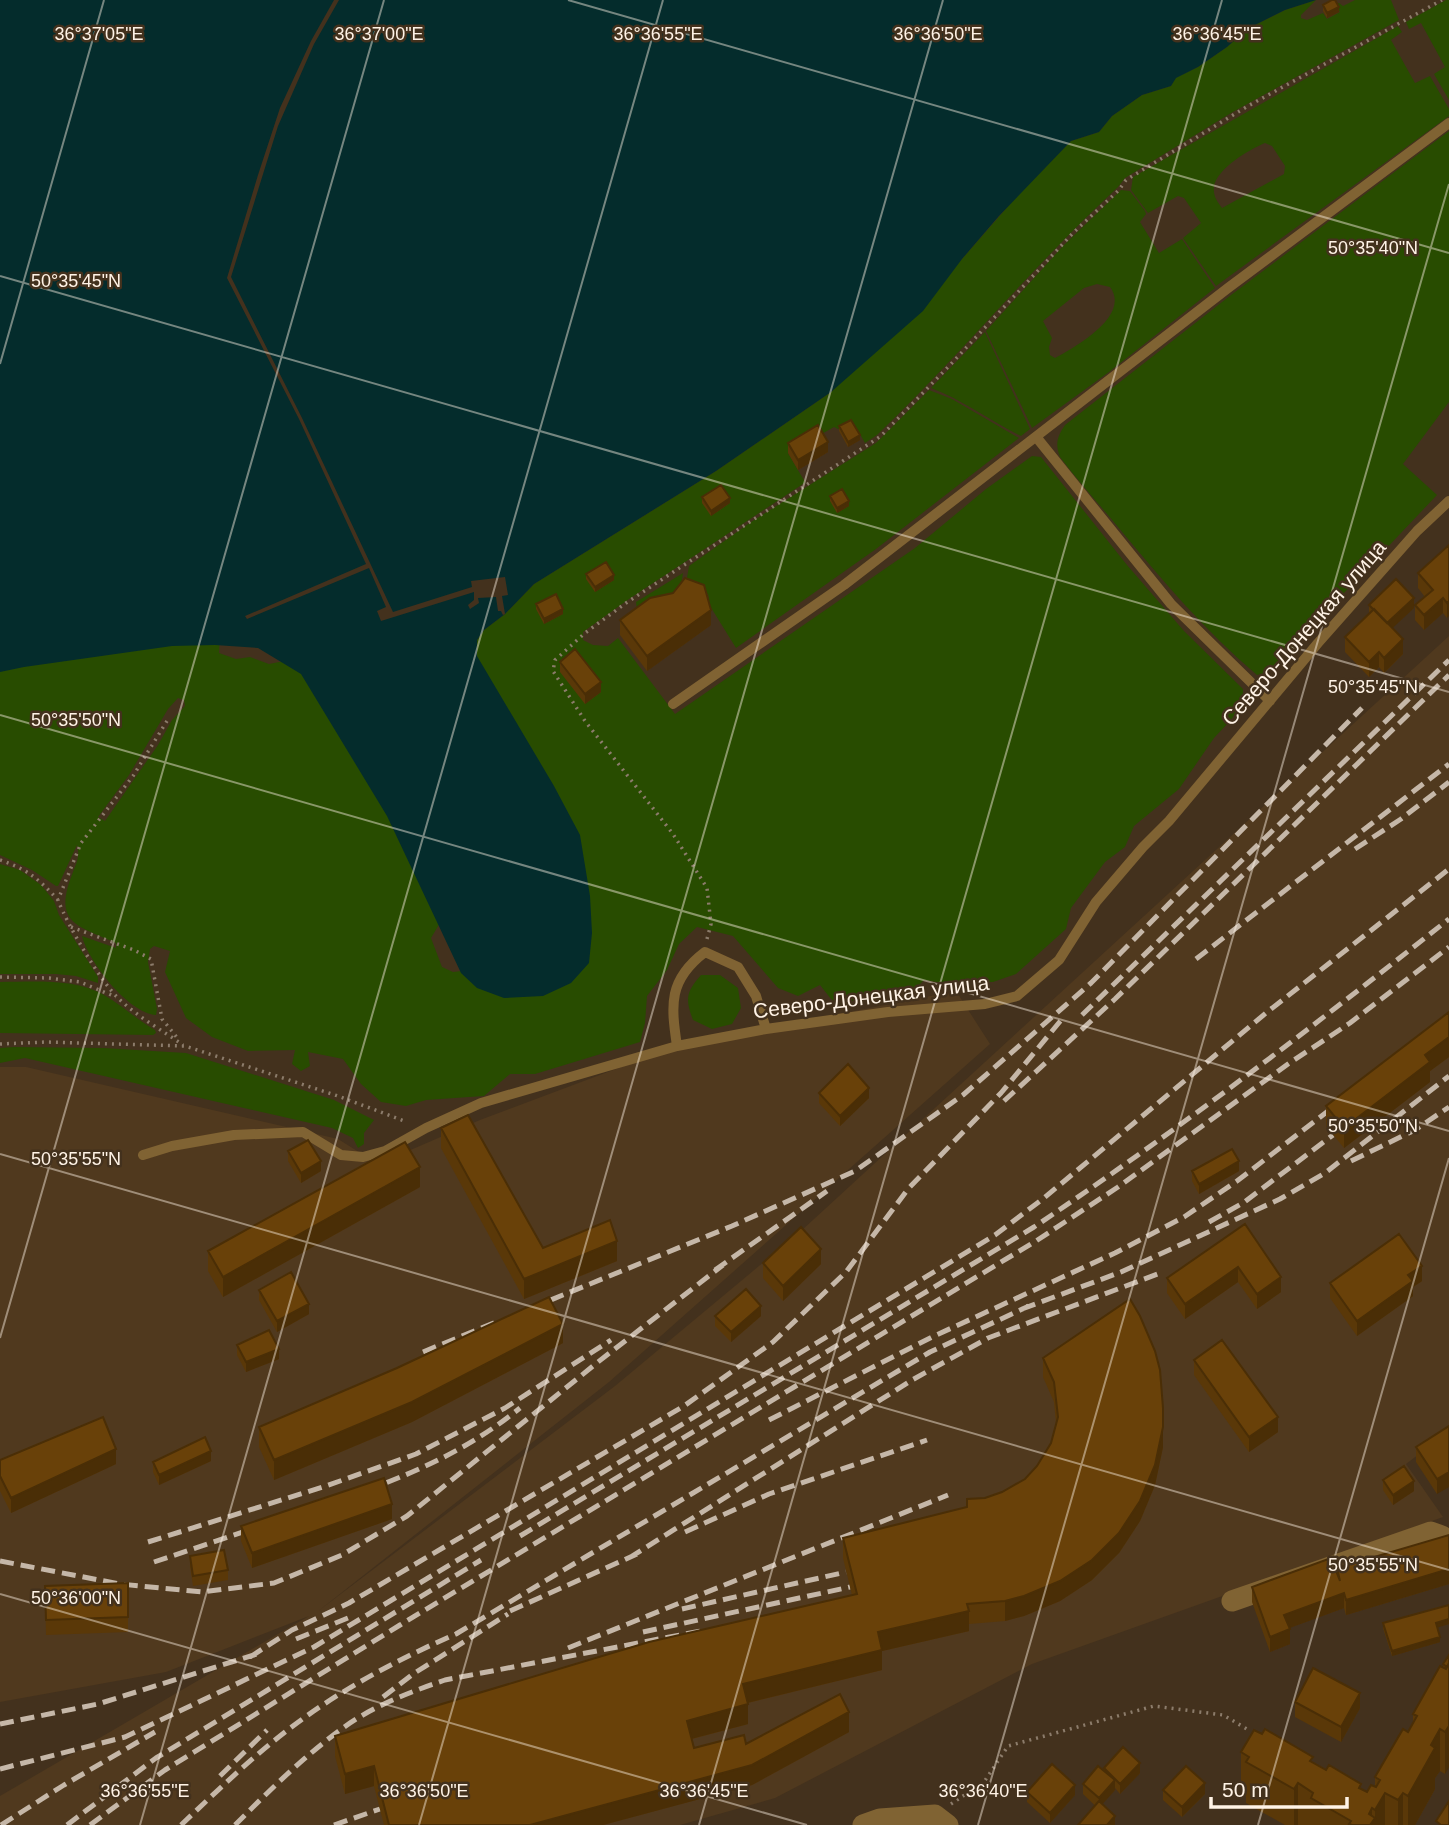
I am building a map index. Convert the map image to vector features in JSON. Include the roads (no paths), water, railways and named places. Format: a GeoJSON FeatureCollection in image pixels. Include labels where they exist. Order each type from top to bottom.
{"type":"FeatureCollection","features":[{"type":"Feature","properties":{"kind":"street"},"geometry":{"type":"LineString","coordinates":[[1232,1601],[1431,1532],[1442,1536],[1449,1544]]}},
{"type":"Feature","properties":{"kind":"street"},"geometry":{"type":"LineString","coordinates":[[872,1822],[942,1820]]}},
{"type":"Feature","properties":{"kind":"lane"},"geometry":{"type":"LineString","coordinates":[[673,704],[844,585],[1228,288],[1449,123]]}},
{"type":"Feature","properties":{"kind":"lane"},"geometry":{"type":"LineString","coordinates":[[1037,438],[1171,604],[1270,701]]}},
{"type":"Feature","properties":{"kind":"lane","name":"Северо-Донецкая улица"},"geometry":{"type":"LineString","coordinates":[[143,1155],[172,1146],[234,1135],[303,1132],[341,1155],[363,1157],[385,1151],[426,1128],[481,1104],[677,1046],[766,1029],[888,1012],[985,1004],[1017,996],[1059,960],[1096,902],[1169,821],[1417,531],[1449,501]]}},
{"type":"Feature","properties":{"kind":"lane"},"geometry":{"type":"LineString","coordinates":[[677,1046],[672,1011],[676,985],[690,963],[705,952],[738,967],[756,996],[766,1029]]}},
{"type":"Feature","properties":{"kind":"water"},"geometry":{"type":"Polygon","coordinates":[[[0,0],[1316,0],[1285,10],[1247,29],[1227,47],[1176,78],[1171,86],[1142,95],[1112,116],[1099,132],[1071,141],[999,216],[923,311],[831,392],[716,471],[534,584],[505,614],[484,630],[477,640],[477,656],[580,835],[590,896],[592,933],[589,963],[571,983],[543,996],[504,998],[477,988],[461,973],[387,816],[301,674],[258,648],[215,645],[172,646],[0,672],[0,0]]]}},
{"type":"Feature","properties":{"kind":"railway"},"geometry":{"type":"LineString","coordinates":[[1082,1015],[1449,660]]}},
{"type":"Feature","properties":{"kind":"railway"},"geometry":{"type":"LineString","coordinates":[[1004,1101],[1115,999],[1449,675]]}},
{"type":"Feature","properties":{"kind":"railway"},"geometry":{"type":"LineString","coordinates":[[531,1308],[732,1226],[855,1171],[963,1095],[1091,983],[1362,708]]}},
{"type":"Feature","properties":{"kind":"railway"},"geometry":{"type":"LineString","coordinates":[[1196,959],[1449,764]]}},
{"type":"Feature","properties":{"kind":"railway"},"geometry":{"type":"LineString","coordinates":[[1355,849],[1401,819],[1449,782]]}},
{"type":"Feature","properties":{"kind":"railway"},"geometry":{"type":"LineString","coordinates":[[0,1769],[125,1737],[314,1647],[995,1235],[1044,1198],[1266,1013],[1449,869]]}},
{"type":"Feature","properties":{"kind":"railway"},"geometry":{"type":"LineString","coordinates":[[520,1536],[1034,1227],[1244,1077],[1449,919]]}},
{"type":"Feature","properties":{"kind":"railway"},"geometry":{"type":"LineString","coordinates":[[90,1825],[165,1770],[1036,1241],[1118,1187],[1288,1064],[1350,1023],[1449,947]]}},
{"type":"Feature","properties":{"kind":"railway"},"geometry":{"type":"LineString","coordinates":[[250,1657],[292,1630],[349,1603],[684,1406],[773,1342],[846,1272],[908,1189],[1001,1093],[1062,1019]]}},
{"type":"Feature","properties":{"kind":"railway"},"geometry":{"type":"LineString","coordinates":[[1022,1309],[1121,1272],[1280,1199],[1325,1173],[1449,1076]]}},
{"type":"Feature","properties":{"kind":"railway"},"geometry":{"type":"LineString","coordinates":[[769,1420],[932,1337],[1115,1253],[1184,1217],[1237,1181],[1341,1101]]}},
{"type":"Feature","properties":{"kind":"railway"},"geometry":{"type":"LineString","coordinates":[[1351,1161],[1415,1130],[1449,1107]]}},
{"type":"Feature","properties":{"kind":"railway"},"geometry":{"type":"LineString","coordinates":[[1209,1222],[1243,1203],[1333,1135]]}},
{"type":"Feature","properties":{"kind":"railway"},"geometry":{"type":"LineString","coordinates":[[715,1270],[827,1191]]}},
{"type":"Feature","properties":{"kind":"railway"},"geometry":{"type":"LineString","coordinates":[[0,1561],[120,1584],[202,1592],[274,1583],[342,1555],[407,1516],[723,1265]]}},
{"type":"Feature","properties":{"kind":"railway"},"geometry":{"type":"LineString","coordinates":[[629,1558],[912,1380],[988,1338],[1163,1272]]}},
{"type":"Feature","properties":{"kind":"railway"},"geometry":{"type":"LineString","coordinates":[[181,1825],[275,1740],[349,1688],[456,1634],[930,1352],[1029,1306]]}},
{"type":"Feature","properties":{"kind":"railway"},"geometry":{"type":"LineString","coordinates":[[423,1352],[496,1322]]}},
{"type":"Feature","properties":{"kind":"railway"},"geometry":{"type":"LineString","coordinates":[[148,1542],[326,1486],[416,1454],[505,1408],[611,1340]]}},
{"type":"Feature","properties":{"kind":"railway"},"geometry":{"type":"LineString","coordinates":[[367,1490],[447,1455],[484,1434],[520,1408]]}},
{"type":"Feature","properties":{"kind":"railway"},"geometry":{"type":"LineString","coordinates":[[685,1532],[769,1494],[927,1440]]}},
{"type":"Feature","properties":{"kind":"railway"},"geometry":{"type":"LineString","coordinates":[[568,1648],[948,1495]]}},
{"type":"Feature","properties":{"kind":"railway"},"geometry":{"type":"LineString","coordinates":[[154,1562],[258,1527]]}},
{"type":"Feature","properties":{"kind":"railway"},"geometry":{"type":"LineString","coordinates":[[510,1611],[637,1554]]}},
{"type":"Feature","properties":{"kind":"railway"},"geometry":{"type":"LineString","coordinates":[[67,1825],[156,1758],[481,1560]]}},
{"type":"Feature","properties":{"kind":"railway"},"geometry":{"type":"LineString","coordinates":[[682,1609],[846,1572]]}},
{"type":"Feature","properties":{"kind":"railway"},"geometry":{"type":"LineString","coordinates":[[643,1632],[850,1587]]}},
{"type":"Feature","properties":{"kind":"railway"},"geometry":{"type":"LineString","coordinates":[[383,1697],[413,1674],[508,1614]]}},
{"type":"Feature","properties":{"kind":"railway"},"geometry":{"type":"LineString","coordinates":[[296,1639],[348,1618]]}},
{"type":"Feature","properties":{"kind":"railway"},"geometry":{"type":"LineString","coordinates":[[235,1825],[287,1774],[329,1739],[379,1706],[405,1695],[445,1680],[706,1630]]}},
{"type":"Feature","properties":{"kind":"railway"},"geometry":{"type":"LineString","coordinates":[[0,1724],[98,1704],[257,1654]]}},
{"type":"Feature","properties":{"kind":"railway"},"geometry":{"type":"LineString","coordinates":[[220,1776],[267,1730]]}},
{"type":"Feature","properties":{"kind":"railway"},"geometry":{"type":"LineString","coordinates":[[1,1825],[155,1732]]}},
{"type":"Feature","properties":{"kind":"railway"},"geometry":{"type":"LineString","coordinates":[[334,1825],[380,1809]]}}]}
